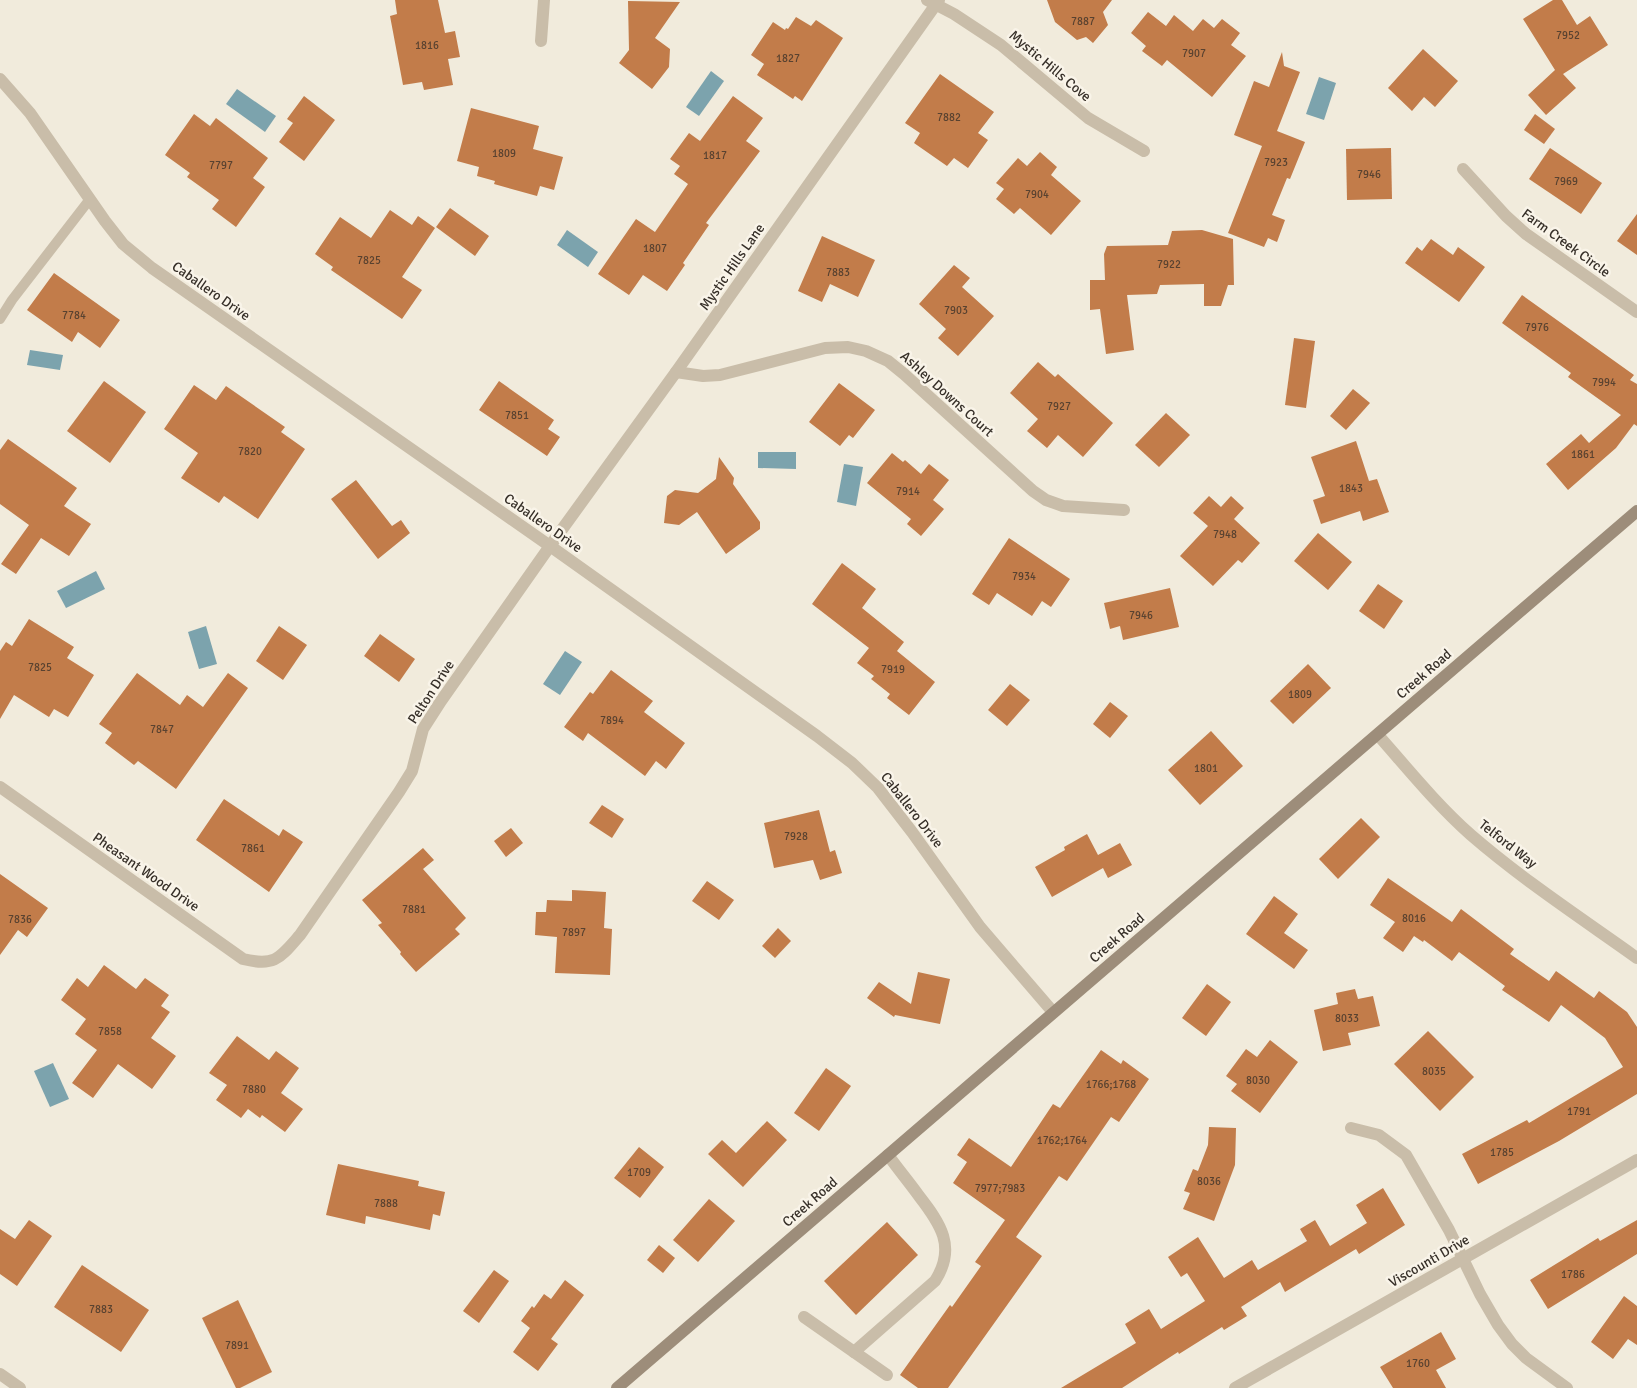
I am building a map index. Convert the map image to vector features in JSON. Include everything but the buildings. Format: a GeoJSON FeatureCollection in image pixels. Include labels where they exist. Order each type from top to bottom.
{"type":"FeatureCollection","features":[{"type":"Feature","properties":{"kind":"street"},"geometry":{"type":"LineString","coordinates":[[541,41],[544,0]]}},
{"type":"Feature","properties":{"kind":"street","name":"Mystic Hills Cove"},"geometry":{"type":"LineString","coordinates":[[934,1],[1001,45],[1088,118],[1144,151]]}},
{"type":"Feature","properties":{"kind":"street","name":"Mystic Hills Lane"},"geometry":{"type":"LineString","coordinates":[[550,546],[676,372],[934,1]]}},
{"type":"Feature","properties":{"kind":"street","name":"Caballero Drive"},"geometry":{"type":"LineString","coordinates":[[0,78],[30,113],[90,200],[124,244],[152,268],[550,546],[817,736],[852,763],[878,788],[980,927],[1053,1012]]}},
{"type":"Feature","properties":{"kind":"street","name":"Farm Creek Circle"},"geometry":{"type":"LineString","coordinates":[[1463,169],[1506,216],[1526,234],[1637,312]]}},
{"type":"Feature","properties":{"kind":"street","name":"Ashley Downs Court"},"geometry":{"type":"LineString","coordinates":[[676,372],[703,376],[720,375],[825,348],[848,347],[866,351],[888,361],[904,374],[1033,491],[1046,500],[1063,506],[1124,510]]}},
{"type":"Feature","properties":{"kind":"street","name":"Creek Road"},"geometry":{"type":"LineString","coordinates":[[617,1388],[1637,511]]}},
{"type":"Feature","properties":{"kind":"street","name":"Pelton Drive"},"geometry":{"type":"LineString","coordinates":[[281,957],[300,936],[399,792],[412,770],[423,729],[550,546]]}},
{"type":"Feature","properties":{"kind":"street","name":"Telford Way"},"geometry":{"type":"LineString","coordinates":[[1378,734],[1452,817],[1471,835],[1498,857],[1637,958]]}},
{"type":"Feature","properties":{"kind":"street","name":"Pheasant Wood Drive"},"geometry":{"type":"LineString","coordinates":[[0,788],[243,959],[256,962],[270,962],[281,957]]}},
{"type":"Feature","properties":{"kind":"street"},"geometry":{"type":"LineString","coordinates":[[1351,1128],[1380,1135],[1406,1155],[1449,1230],[1462,1260],[1498,1325],[1512,1344],[1542,1371],[1567,1388]]}},
{"type":"Feature","properties":{"kind":"street"},"geometry":{"type":"LineString","coordinates":[[854,1352],[935,1281],[944,1261],[945,1248],[942,1232],[936,1219],[888,1155]]}},
{"type":"Feature","properties":{"kind":"street","name":"Viscounti Drive"},"geometry":{"type":"LineString","coordinates":[[1235,1388],[1637,1160]]}},
{"type":"Feature","properties":{"kind":"street"},"geometry":{"type":"LineString","coordinates":[[804,1317],[887,1374]]}},
{"type":"Feature","properties":{"kind":"street"},"geometry":{"type":"LineString","coordinates":[[0,1374],[20,1388]]}},
{"type":"Feature","properties":{"kind":"lane"},"geometry":{"type":"LineString","coordinates":[[0,318],[90,200]]}},
{"type":"Feature","properties":{"kind":"water"},"geometry":{"type":"Polygon","coordinates":[[[711,71],[724,81],[699,116],[686,107],[711,71]]]}},
{"type":"Feature","properties":{"kind":"water"},"geometry":{"type":"Polygon","coordinates":[[[1319,77],[1336,83],[1324,120],[1306,114],[1319,77]]]}},
{"type":"Feature","properties":{"kind":"water"},"geometry":{"type":"Polygon","coordinates":[[[237,89],[276,116],[265,132],[226,104],[237,89]]]}},
{"type":"Feature","properties":{"kind":"water"},"geometry":{"type":"Polygon","coordinates":[[[567,230],[598,252],[588,267],[557,245],[567,230]]]}},
{"type":"Feature","properties":{"kind":"water"},"geometry":{"type":"Polygon","coordinates":[[[30,350],[63,355],[60,370],[27,365],[30,350]]]}},
{"type":"Feature","properties":{"kind":"water"},"geometry":{"type":"Polygon","coordinates":[[[758,452],[796,452],[796,469],[758,468],[758,452]]]}},
{"type":"Feature","properties":{"kind":"water"},"geometry":{"type":"Polygon","coordinates":[[[844,464],[863,467],[856,506],[837,502],[844,464]]]}},
{"type":"Feature","properties":{"kind":"water"},"geometry":{"type":"Polygon","coordinates":[[[96,571],[105,589],[66,608],[57,591],[96,571]]]}},
{"type":"Feature","properties":{"kind":"water"},"geometry":{"type":"Polygon","coordinates":[[[206,626],[217,664],[199,669],[188,632],[206,626]]]}},
{"type":"Feature","properties":{"kind":"water"},"geometry":{"type":"Polygon","coordinates":[[[565,651],[582,662],[560,695],[543,684],[565,651]]]}},
{"type":"Feature","properties":{"kind":"water"},"geometry":{"type":"Polygon","coordinates":[[[53,1063],[69,1099],[50,1107],[34,1071],[53,1063]]]}}]}
